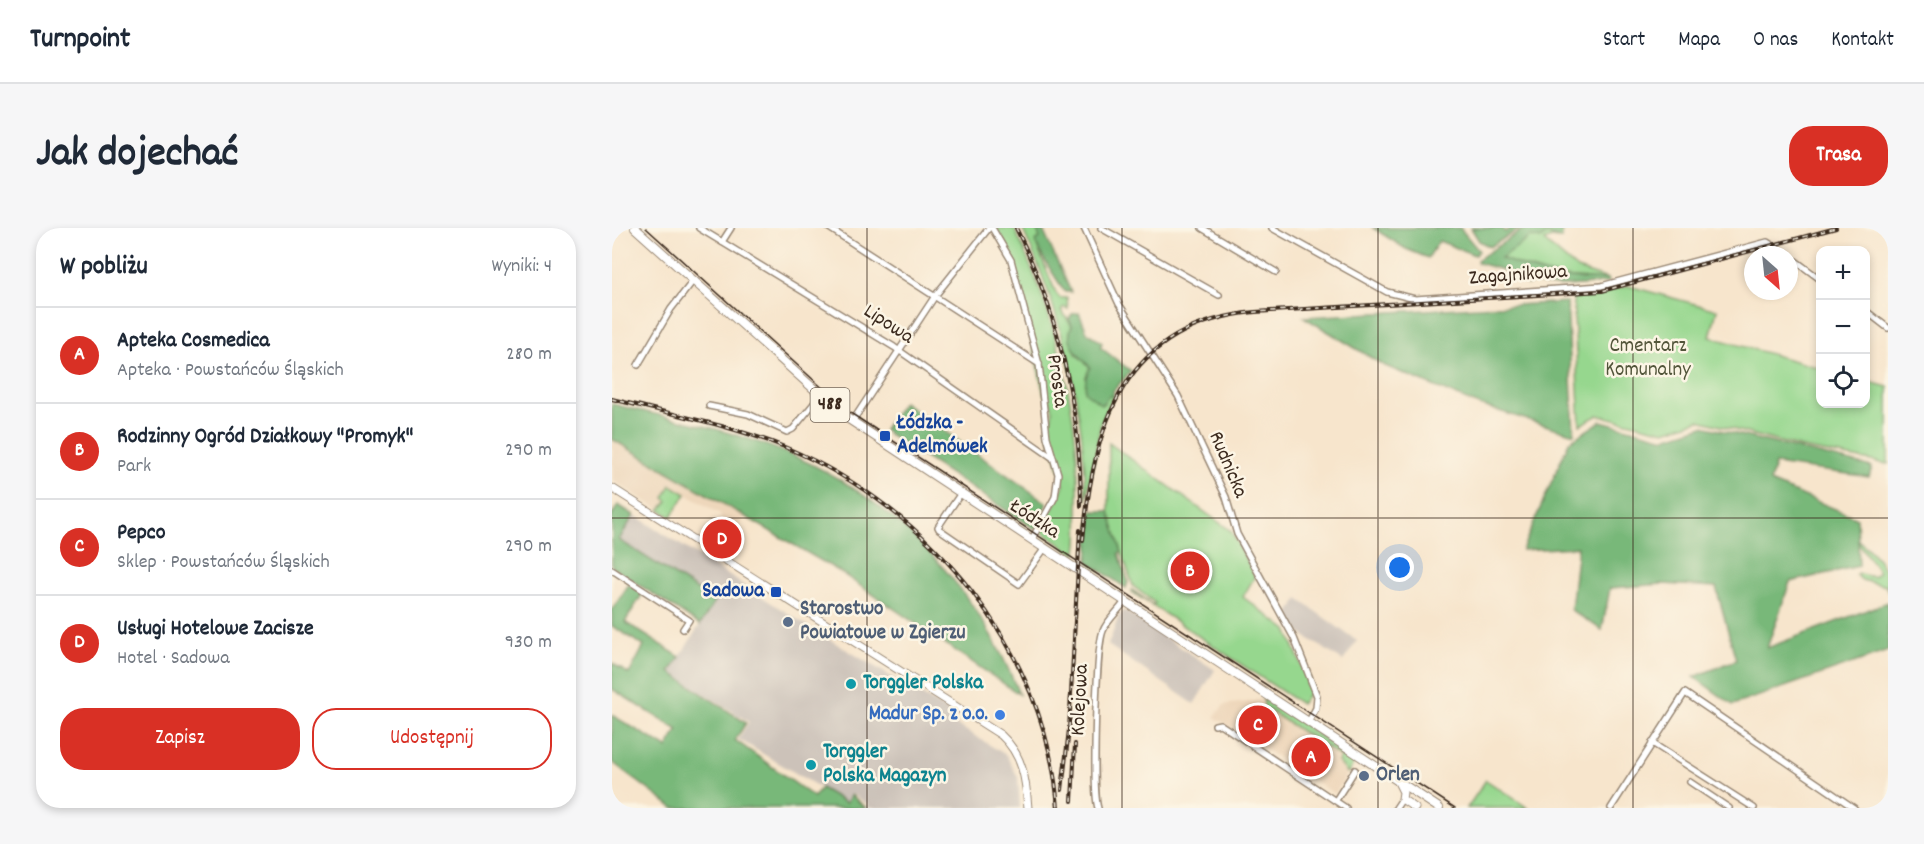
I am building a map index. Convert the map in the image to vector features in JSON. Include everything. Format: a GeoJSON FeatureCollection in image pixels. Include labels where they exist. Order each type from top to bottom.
{"type":"FeatureCollection","features":[{"type":"Feature","properties":{"kind":"main road","name":"Łódzka"},"geometry":{"type":"LineString","coordinates":[[635,228],[820,396],[852,422],[1439,808]]}},
{"type":"Feature","properties":{"kind":"street","name":"Lipowa"},"geometry":{"type":"LineString","coordinates":[[699,228],[898,351],[1053,458]]}},
{"type":"Feature","properties":{"kind":"street"},"geometry":{"type":"LineString","coordinates":[[723,242],[731,228]]}},
{"type":"Feature","properties":{"kind":"street"},"geometry":{"type":"LineString","coordinates":[[829,228],[1039,364]]}},
{"type":"Feature","properties":{"kind":"street"},"geometry":{"type":"LineString","coordinates":[[852,422],[934,296],[991,228]]}},
{"type":"Feature","properties":{"kind":"street","name":"Prosta"},"geometry":{"type":"LineString","coordinates":[[991,228],[1011,260],[1039,364],[1047,437],[1058,474],[1057,493],[1032,539]]}},
{"type":"Feature","properties":{"kind":"street","name":"Rudnicka"},"geometry":{"type":"LineString","coordinates":[[1084,228],[1119,303],[1178,396],[1226,497],[1237,534],[1294,638],[1317,696],[1316,708],[1309,721]]}},
{"type":"Feature","properties":{"kind":"street"},"geometry":{"type":"LineString","coordinates":[[1101,228],[1219,294]]}},
{"type":"Feature","properties":{"kind":"street"},"geometry":{"type":"LineString","coordinates":[[1202,228],[1276,272]]}},
{"type":"Feature","properties":{"kind":"street","name":"Zagajnikowa"},"geometry":{"type":"LineString","coordinates":[[1272,228],[1387,292],[1415,299],[1601,286],[1744,249]]}},
{"type":"Feature","properties":{"kind":"street","name":"Zagajnikowa"},"geometry":{"type":"LineString","coordinates":[[1754,246],[1765,243],[1777,246]]}},
{"type":"Feature","properties":{"kind":"street"},"geometry":{"type":"LineString","coordinates":[[1798,262],[1816,275]]}},
{"type":"Feature","properties":{"kind":"street"},"geometry":{"type":"LineString","coordinates":[[638,365],[671,309],[693,280]]}},
{"type":"Feature","properties":{"kind":"street"},"geometry":{"type":"LineString","coordinates":[[1870,314],[1888,328]]}},
{"type":"Feature","properties":{"kind":"street"},"geometry":{"type":"LineString","coordinates":[[709,406],[748,414],[787,432],[793,429],[820,396]]}},
{"type":"Feature","properties":{"kind":"street"},"geometry":{"type":"LineString","coordinates":[[612,488],[1001,735],[1012,747],[1022,765],[1028,808]]}},
{"type":"Feature","properties":{"kind":"street"},"geometry":{"type":"LineString","coordinates":[[961,493],[938,527],[939,530],[1019,584],[1045,549]]}},
{"type":"Feature","properties":{"kind":"street"},"geometry":{"type":"LineString","coordinates":[[612,570],[689,620],[683,629]]}},
{"type":"Feature","properties":{"kind":"street","name":"Kolejowa"},"geometry":{"type":"LineString","coordinates":[[1098,808],[1094,779],[1102,632],[1125,601]]}},
{"type":"Feature","properties":{"kind":"street"},"geometry":{"type":"LineString","coordinates":[[1611,808],[1685,693],[1854,808]]}},
{"type":"Feature","properties":{"kind":"street"},"geometry":{"type":"LineString","coordinates":[[1215,725],[1220,724],[1346,808]]}},
{"type":"Feature","properties":{"kind":"street"},"geometry":{"type":"LineString","coordinates":[[1652,743],[1709,778],[1750,807]]}},
{"type":"Feature","properties":{"kind":"street"},"geometry":{"type":"LineString","coordinates":[[1336,800],[1355,770]]}},
{"type":"Feature","properties":{"kind":"street"},"geometry":{"type":"LineString","coordinates":[[1702,789],[1709,778]]}},
{"type":"Feature","properties":{"kind":"street"},"geometry":{"type":"LineString","coordinates":[[1396,808],[1402,799],[1403,792],[1397,779]]}},
{"type":"Feature","properties":{"kind":"street"},"geometry":{"type":"LineString","coordinates":[[1690,782],[1729,808]]}},
{"type":"Feature","properties":{"kind":"street"},"geometry":{"type":"LineString","coordinates":[[1402,799],[1415,808]]}},
{"type":"Feature","properties":{"kind":"shaded area"},"geometry":{"type":"Polygon","coordinates":[[[615,441],[745,517],[724,548],[708,540],[722,515],[672,486],[668,500],[660,510],[612,480],[612,445],[615,441]]]}},
{"type":"Feature","properties":{"kind":"shaded area"},"geometry":{"type":"Polygon","coordinates":[[[634,515],[809,627],[948,711],[952,722],[1006,755],[1018,777],[1020,808],[866,808],[867,804],[852,794],[846,803],[738,739],[749,722],[670,672],[715,601],[618,540],[634,515]]]}},
{"type":"Feature","properties":{"kind":"shaded area"},"geometry":{"type":"Polygon","coordinates":[[[1298,599],[1357,641],[1343,661],[1291,627],[1286,618],[1298,599]]]}},
{"type":"Feature","properties":{"kind":"shaded area"},"geometry":{"type":"Polygon","coordinates":[[[1124,610],[1215,670],[1194,704],[1108,645],[1119,616],[1124,610]]]}},
{"type":"Feature","properties":{"kind":"shaded area"},"geometry":{"type":"Polygon","coordinates":[[[1261,700],[1355,762],[1335,794],[1214,717],[1224,705],[1261,700]]]}},
{"type":"Feature","properties":{"kind":"green space"},"geometry":{"type":"Polygon","coordinates":[[[996,228],[1014,228],[1042,295],[1062,365],[1070,400],[1078,472],[1076,555],[1041,531],[1064,485],[1047,429],[1052,414],[1051,403],[1044,395],[1012,256],[996,228]]]}},
{"type":"Feature","properties":{"kind":"green space"},"geometry":{"type":"Polygon","coordinates":[[[1022,228],[1036,228],[1041,238],[1035,242],[1056,293],[1060,298],[1067,298],[1068,309],[1064,307],[1061,310],[1072,326],[1076,354],[1090,367],[1086,377],[1113,397],[1101,423],[1086,501],[1081,430],[1069,361],[1049,294],[1022,228]]]}},
{"type":"Feature","properties":{"kind":"green space"},"geometry":{"type":"Polygon","coordinates":[[[1036,228],[1042,228],[1071,292],[1065,292],[1049,268],[1035,241],[1040,238],[1036,228]]]}},
{"type":"Feature","properties":{"kind":"green space"},"geometry":{"type":"Polygon","coordinates":[[[1373,228],[1460,228],[1479,251],[1475,255],[1439,241],[1428,258],[1406,249],[1373,228]]]}},
{"type":"Feature","properties":{"kind":"green space"},"geometry":{"type":"Polygon","coordinates":[[[1471,228],[1502,228],[1505,232],[1511,228],[1521,228],[1490,247],[1479,241],[1471,228]]]}},
{"type":"Feature","properties":{"kind":"green space"},"geometry":{"type":"Polygon","coordinates":[[[1525,228],[1562,228],[1562,239],[1547,234],[1540,239],[1531,237],[1501,258],[1553,275],[1578,279],[1608,279],[1609,282],[1549,286],[1535,282],[1527,285],[1510,272],[1478,263],[1477,260],[1525,228]]]}},
{"type":"Feature","properties":{"kind":"green space"},"geometry":{"type":"Polygon","coordinates":[[[1547,234],[1562,239],[1551,238],[1544,241],[1577,269],[1608,279],[1577,279],[1553,275],[1500,258],[1531,237],[1547,234]]]}},
{"type":"Feature","properties":{"kind":"green space","name":"Cmentarz Komunalny"},"geometry":{"type":"Polygon","coordinates":[[[1629,286],[1717,310],[1710,337],[1816,367],[1816,408],[1870,408],[1870,382],[1888,387],[1888,464],[1802,448],[1699,420],[1665,431],[1598,415],[1580,425],[1573,297],[1629,286]]]}},
{"type":"Feature","properties":{"kind":"green space"},"geometry":{"type":"Polygon","coordinates":[[[1567,302],[1574,434],[1479,405],[1383,365],[1304,317],[1567,302]]]}},
{"type":"Feature","properties":{"kind":"green space"},"geometry":{"type":"Polygon","coordinates":[[[1079,313],[1087,332],[1102,343],[1100,347],[1131,371],[1113,391],[1114,396],[1109,396],[1102,405],[1085,392],[1086,377],[1090,367],[1071,343],[1072,326],[1069,319],[1072,314],[1079,313]]]}},
{"type":"Feature","properties":{"kind":"green space"},"geometry":{"type":"Polygon","coordinates":[[[903,402],[1047,503],[1035,529],[888,434],[884,429],[903,402]]]}},
{"type":"Feature","properties":{"kind":"green space"},"geometry":{"type":"Polygon","coordinates":[[[612,404],[706,426],[774,448],[833,476],[868,499],[901,525],[931,554],[958,586],[982,620],[1019,694],[837,570],[612,439],[612,404]]]}},
{"type":"Feature","properties":{"kind":"green space"},"geometry":{"type":"Polygon","coordinates":[[[1601,421],[1665,438],[1703,426],[1872,467],[1869,477],[1775,464],[1770,482],[1857,518],[1859,566],[1790,582],[1767,648],[1888,602],[1888,651],[1733,705],[1694,677],[1736,660],[1716,587],[1663,584],[1610,588],[1602,630],[1571,610],[1578,547],[1522,550],[1569,442],[1601,421]]]}},
{"type":"Feature","properties":{"kind":"green space"},"geometry":{"type":"Polygon","coordinates":[[[1109,443],[1231,531],[1255,576],[1243,597],[1287,630],[1308,681],[1306,684],[1311,691],[1301,704],[1132,592],[1132,590],[1153,605],[1155,603],[1133,586],[1109,514],[1109,443]]]}},
{"type":"Feature","properties":{"kind":"green space"},"geometry":{"type":"Polygon","coordinates":[[[671,485],[686,494],[671,517],[660,510],[668,501],[664,498],[671,485]]]}},
{"type":"Feature","properties":{"kind":"green space"},"geometry":{"type":"Polygon","coordinates":[[[618,505],[634,515],[619,540],[715,601],[700,625],[612,567],[612,515],[618,505]]]}},
{"type":"Feature","properties":{"kind":"green space"},"geometry":{"type":"Polygon","coordinates":[[[1091,511],[1109,511],[1122,552],[1119,553],[1128,582],[1126,588],[1088,562],[1091,511]]]}},
{"type":"Feature","properties":{"kind":"green space"},"geometry":{"type":"Polygon","coordinates":[[[1853,536],[1873,554],[1882,566],[1888,592],[1886,586],[1862,580],[1856,575],[1857,573],[1873,577],[1879,572],[1853,536]]]}},
{"type":"Feature","properties":{"kind":"green space"},"geometry":{"type":"Polygon","coordinates":[[[629,584],[643,593],[625,622],[680,657],[670,672],[746,723],[735,740],[814,797],[821,788],[846,803],[851,795],[866,808],[673,808],[612,762],[612,715],[667,748],[678,730],[612,689],[612,663],[629,674],[644,646],[612,626],[612,610],[629,584]]]}},
{"type":"Feature","properties":{"kind":"green space"},"geometry":{"type":"Polygon","coordinates":[[[1263,698],[1356,759],[1348,773],[1338,762],[1341,757],[1267,709],[1265,711],[1263,698]]]}},
{"type":"Feature","properties":{"kind":"green space"},"geometry":{"type":"Polygon","coordinates":[[[1486,780],[1528,808],[1467,808],[1486,780]]]}},
{"type":"Feature","properties":{"kind":"tram line"},"geometry":{"type":"LineString","coordinates":[[646,228],[849,412],[1455,808]]}},
{"type":"Feature","properties":{"kind":"railway"},"geometry":{"type":"LineString","coordinates":[[1016,228],[1044,294],[1065,363],[1077,434],[1081,506]]}},
{"type":"Feature","properties":{"kind":"railway"},"geometry":{"type":"LineString","coordinates":[[1083,540],[1096,458],[1107,421],[1123,388],[1145,360],[1174,337],[1210,321],[1255,312],[1602,291],[1836,228]]}},
{"type":"Feature","properties":{"kind":"railway"},"geometry":{"type":"LineString","coordinates":[[612,399],[723,426],[787,448],[839,475],[888,508],[933,547],[972,592],[1005,641],[1031,694],[1049,750],[1058,808]]}},
{"type":"Feature","properties":{"kind":"railway"},"geometry":{"type":"LineString","coordinates":[[1062,790],[1069,729],[1080,530]]}},
{"type":"Feature","properties":{"kind":"railway"},"geometry":{"type":"LineString","coordinates":[[1072,801],[1075,744]]}},
{"type":"Feature","properties":{"kind":"place","name":"Łódzka - Adelmówek"},"geometry":{"type":"Point","coordinates":[885,436]}},
{"type":"Feature","properties":{"kind":"place","name":"Usługi Hotelowe Zacisze"},"geometry":{"type":"Point","coordinates":[722,539]}},
{"type":"Feature","properties":{"kind":"place","name":"Rodzinny Ogród Działkowy \"Promyk\""},"geometry":{"type":"Point","coordinates":[1190,571]}},
{"type":"Feature","properties":{"kind":"place","name":"Sadowa"},"geometry":{"type":"Point","coordinates":[776,592]}},
{"type":"Feature","properties":{"kind":"place","name":"Starostwo Powiatowe w Zgierzu"},"geometry":{"type":"Point","coordinates":[788,622]}},
{"type":"Feature","properties":{"kind":"place","name":"Torggler Polska"},"geometry":{"type":"Point","coordinates":[851,684]}},
{"type":"Feature","properties":{"kind":"place","name":"Madur Sp. z o.o."},"geometry":{"type":"Point","coordinates":[1000,715]}},
{"type":"Feature","properties":{"kind":"place","name":"Pepco"},"geometry":{"type":"Point","coordinates":[1258,725]}},
{"type":"Feature","properties":{"kind":"place","name":"Apteka Cosmedica"},"geometry":{"type":"Point","coordinates":[1311,757]}},
{"type":"Feature","properties":{"kind":"place","name":"Torggler Polska Magazyn"},"geometry":{"type":"Point","coordinates":[811,765]}},
{"type":"Feature","properties":{"kind":"place","name":"Orlen"},"geometry":{"type":"Point","coordinates":[1364,776]}}]}
